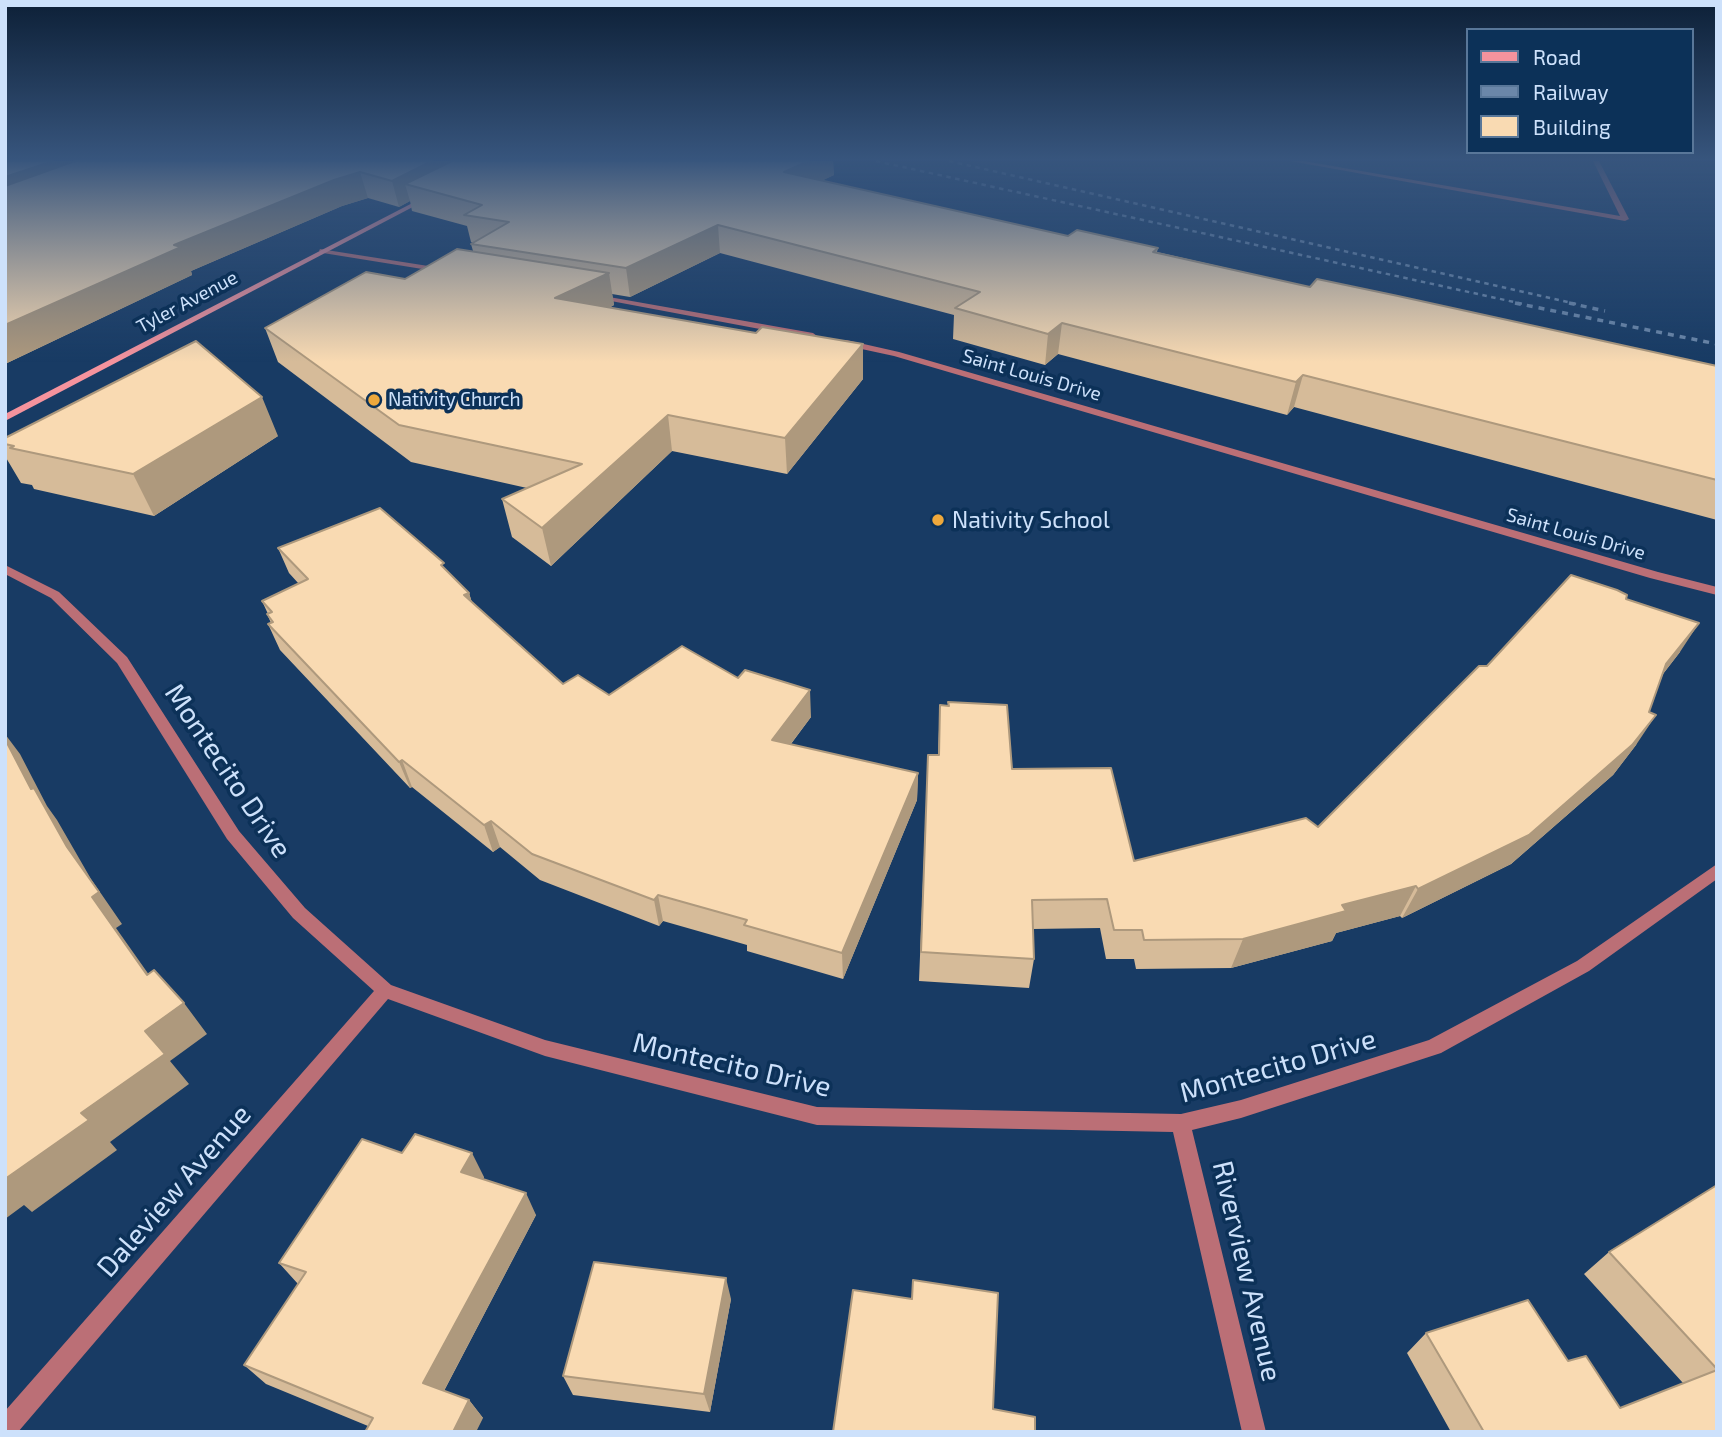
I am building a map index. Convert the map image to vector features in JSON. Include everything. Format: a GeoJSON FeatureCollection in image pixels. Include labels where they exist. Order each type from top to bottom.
{"type":"FeatureCollection","features":[{"type":"Feature","properties":{"kind":"main road","name":"Tyler Avenue"},"geometry":{"type":"LineString","coordinates":[[5,418],[367,228]]}},
{"type":"Feature","properties":{"kind":"street"},"geometry":{"type":"LineString","coordinates":[[323,251],[456,273]]}},
{"type":"Feature","properties":{"kind":"street","name":"Saint Louis Drive"},"geometry":{"type":"LineString","coordinates":[[589,295],[737,320],[896,354],[1654,575],[1717,591]]}},
{"type":"Feature","properties":{"kind":"street","name":"Montecito Drive"},"geometry":{"type":"LineString","coordinates":[[5,569],[55,594],[122,660],[233,835],[299,913],[385,990],[545,1048],[817,1116],[1181,1123],[1241,1109],[1434,1047],[1583,966],[1717,870]]}},
{"type":"Feature","properties":{"kind":"street","name":"Daleview Avenue"},"geometry":{"type":"LineString","coordinates":[[5,1429],[385,990]]}},
{"type":"Feature","properties":{"kind":"street","name":"Riverview Avenue"},"geometry":{"type":"LineString","coordinates":[[1181,1123],[1254,1432]]}},
{"type":"Feature","properties":{"kind":"building"},"geometry":{"type":"Polygon","coordinates":[[[5,228],[216,228],[174,245],[181,247],[5,325],[5,228]]]}},
{"type":"Feature","properties":{"kind":"building"},"geometry":{"type":"Polygon","coordinates":[[[499,228],[711,228],[626,268],[471,244],[499,228]]]}},
{"type":"Feature","properties":{"kind":"building"},"geometry":{"type":"Polygon","coordinates":[[[730,228],[1033,228],[1068,236],[1077,230],[1158,248],[1153,252],[1310,287],[1317,279],[1717,366],[1717,480],[1303,375],[1296,382],[1062,323],[1048,334],[955,308],[980,292],[730,228]]]}},
{"type":"Feature","properties":{"kind":"building"},"geometry":{"type":"Polygon","coordinates":[[[457,249],[609,273],[555,298],[756,333],[762,327],[863,344],[785,438],[668,415],[542,528],[502,499],[582,464],[399,425],[265,328],[366,272],[405,279],[457,249]]]}},
{"type":"Feature","properties":{"kind":"building"},"geometry":{"type":"Polygon","coordinates":[[[196,341],[262,397],[133,474],[10,448],[14,446],[5,444],[5,438],[196,341]]]}},
{"type":"Feature","properties":{"kind":"building"},"geometry":{"type":"Polygon","coordinates":[[[380,508],[444,563],[441,565],[469,593],[464,595],[563,684],[578,675],[609,695],[682,646],[738,678],[745,670],[810,690],[772,740],[918,773],[842,953],[744,925],[747,920],[658,895],[654,900],[532,854],[491,821],[484,825],[402,760],[399,762],[268,624],[273,622],[267,614],[272,612],[262,601],[308,579],[278,548],[380,508]]]}},
{"type":"Feature","properties":{"kind":"building"},"geometry":{"type":"Polygon","coordinates":[[[1571,575],[1617,590],[1627,595],[1626,599],[1699,623],[1666,664],[1649,712],[1656,715],[1632,745],[1529,835],[1418,889],[1416,886],[1342,905],[1346,911],[1243,939],[1144,940],[1142,930],[1114,930],[1107,899],[1032,900],[1034,959],[921,952],[928,755],[939,755],[940,705],[949,706],[948,702],[1007,705],[1012,769],[1111,768],[1134,861],[1306,818],[1318,827],[1479,666],[1487,666],[1571,575]]]}},
{"type":"Feature","properties":{"kind":"building"},"geometry":{"type":"Polygon","coordinates":[[[5,739],[31,789],[34,788],[67,847],[99,892],[92,897],[147,975],[154,970],[184,1003],[145,1031],[165,1054],[81,1113],[89,1120],[5,1179],[5,739]]]}},
{"type":"Feature","properties":{"kind":"building"},"geometry":{"type":"Polygon","coordinates":[[[415,1134],[472,1153],[461,1172],[526,1193],[423,1383],[469,1400],[453,1432],[365,1432],[373,1418],[244,1365],[306,1272],[279,1263],[362,1139],[402,1153],[415,1134]]]}},
{"type":"Feature","properties":{"kind":"building"},"geometry":{"type":"Polygon","coordinates":[[[1717,1185],[1717,1369],[1609,1252],[1717,1185]]]}},
{"type":"Feature","properties":{"kind":"building"},"geometry":{"type":"Polygon","coordinates":[[[594,1262],[726,1278],[704,1394],[563,1376],[594,1262]]]}},
{"type":"Feature","properties":{"kind":"building"},"geometry":{"type":"Polygon","coordinates":[[[913,1280],[998,1293],[993,1409],[1035,1417],[1035,1432],[833,1432],[853,1290],[912,1299],[913,1280]]]}},
{"type":"Feature","properties":{"kind":"building"},"geometry":{"type":"Polygon","coordinates":[[[1528,1300],[1568,1361],[1586,1356],[1620,1408],[1717,1370],[1717,1432],[1484,1432],[1426,1333],[1528,1300]]]}},
{"type":"Feature","properties":{"kind":"railway"},"geometry":{"type":"LineString","coordinates":[[1179,228],[1523,304]]}},
{"type":"Feature","properties":{"kind":"railway"},"geometry":{"type":"LineString","coordinates":[[1243,228],[1576,304]]}},
{"type":"Feature","properties":{"kind":"railway"},"geometry":{"type":"LineString","coordinates":[[1515,303],[1717,344]]}},
{"type":"Feature","properties":{"kind":"railway"},"geometry":{"type":"LineString","coordinates":[[1569,303],[1605,311]]}},
{"type":"Feature","properties":{"kind":"place","name":"Nativity Church"},"geometry":{"type":"Point","coordinates":[374,400]}},
{"type":"Feature","properties":{"kind":"place","name":"Nativity School"},"geometry":{"type":"Point","coordinates":[938,520]}}]}
